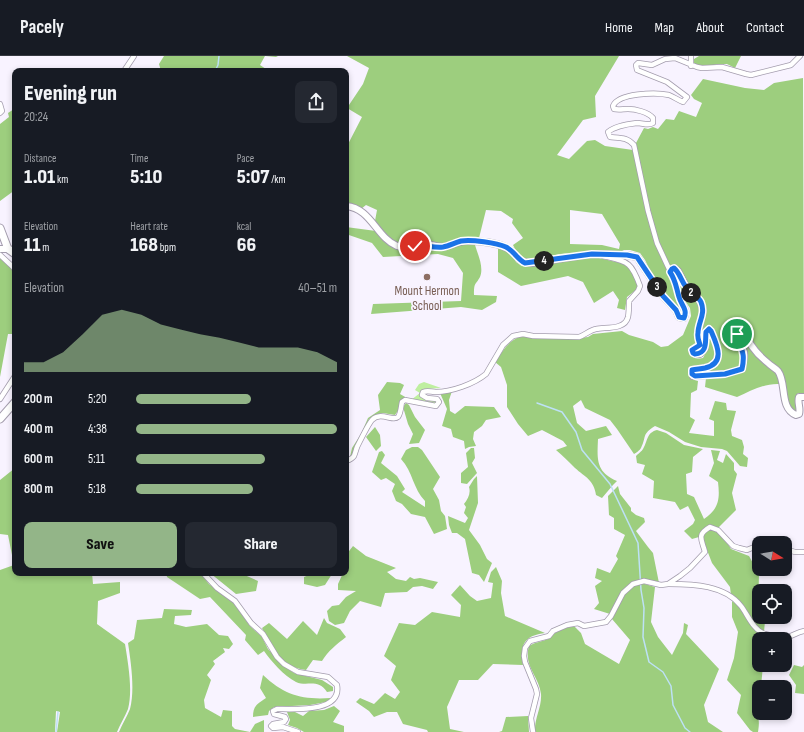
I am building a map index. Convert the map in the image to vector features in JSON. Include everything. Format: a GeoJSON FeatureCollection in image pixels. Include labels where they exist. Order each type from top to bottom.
{"type":"FeatureCollection","features":[{"type":"Feature","properties":{"kind":"highway"},"geometry":{"type":"LineString","coordinates":[[0,228],[12,249]]}},
{"type":"Feature","properties":{"kind":"highway"},"geometry":{"type":"LineString","coordinates":[[0,418],[12,405]]}},
{"type":"Feature","properties":{"kind":"main road"},"geometry":{"type":"LineString","coordinates":[[349,207],[361,211],[370,219],[381,234],[393,244],[400,247],[408,248],[420,245],[442,247],[465,241],[493,243],[505,247],[513,252],[521,261],[525,263],[592,254],[627,255],[637,257],[663,296],[676,310],[679,317],[684,318],[685,309],[679,297],[675,280],[670,272],[674,268],[678,271],[687,289],[698,298],[703,311],[698,332],[700,345],[692,350],[693,353],[700,354],[705,348],[706,332],[709,329],[718,351],[719,357],[715,364],[705,368],[692,370],[693,376],[725,374],[742,369],[744,352],[739,343],[737,334],[738,329],[741,328],[746,331],[747,339],[757,353],[777,371],[781,378],[788,409],[792,414],[799,414],[800,410],[797,401],[799,397],[804,397]]}},
{"type":"Feature","properties":{"kind":"main road"},"geometry":{"type":"LineString","coordinates":[[0,249],[12,251]]}},
{"type":"Feature","properties":{"kind":"street"},"geometry":{"type":"LineString","coordinates":[[126,68],[134,56]]}},
{"type":"Feature","properties":{"kind":"street"},"geometry":{"type":"LineString","coordinates":[[691,56],[691,66]]}},
{"type":"Feature","properties":{"kind":"street"},"geometry":{"type":"LineString","coordinates":[[670,272],[657,243],[648,211],[634,145],[622,137],[610,137],[608,132],[625,125],[637,123],[649,125],[653,123],[653,118],[648,114],[630,109],[614,109],[614,104],[621,98],[655,94],[670,96],[683,102],[686,99],[686,95],[667,82],[637,70],[636,65],[638,63],[652,65],[665,59],[676,58],[691,66],[702,68],[722,66],[751,75],[791,65],[800,56]]}},
{"type":"Feature","properties":{"kind":"street"},"geometry":{"type":"LineString","coordinates":[[0,104],[2,106],[2,111],[0,113]]}},
{"type":"Feature","properties":{"kind":"street"},"geometry":{"type":"LineString","coordinates":[[349,460],[354,456],[359,442],[371,420],[384,415],[396,418],[399,416],[402,402],[405,400],[436,406],[439,402],[437,399],[424,396],[422,394],[423,392],[426,390],[434,392],[443,391],[473,383],[486,374],[503,345],[513,336],[523,334],[534,336],[579,337],[586,335],[594,329],[625,324],[628,317],[629,301],[638,291],[640,286],[636,273],[632,266],[626,262],[592,254]]}},
{"type":"Feature","properties":{"kind":"street"},"geometry":{"type":"LineString","coordinates":[[0,255],[12,267]]}},
{"type":"Feature","properties":{"kind":"street"},"geometry":{"type":"LineString","coordinates":[[0,399],[12,381]]}},
{"type":"Feature","properties":{"kind":"street"},"geometry":{"type":"LineString","coordinates":[[668,584],[685,572],[704,552],[700,540],[701,534],[704,530],[710,527],[718,530],[733,546],[746,550],[752,548]]}},
{"type":"Feature","properties":{"kind":"street"},"geometry":{"type":"LineString","coordinates":[[792,551],[804,552]]}},
{"type":"Feature","properties":{"kind":"street"},"geometry":{"type":"LineString","coordinates":[[206,576],[217,588],[235,601],[250,623],[263,634],[284,664],[298,672],[328,677],[337,685],[337,694],[334,700],[329,704],[300,709],[277,709],[273,711],[274,714],[285,717],[286,721],[273,724],[271,726],[276,729],[283,727],[298,732]]}},
{"type":"Feature","properties":{"kind":"street"},"geometry":{"type":"LineString","coordinates":[[533,732],[531,718],[537,694],[525,662],[525,648],[530,641],[549,636],[553,631],[567,625],[578,624],[584,626],[606,622],[611,616],[623,593],[633,584],[644,581],[661,585],[700,585],[715,589],[729,596],[740,604],[756,628],[765,634],[787,637],[797,632],[804,631]]}},
{"type":"Feature","properties":{"kind":"green space"},"geometry":{"type":"Polygon","coordinates":[[[164,56],[265,56],[260,65],[264,68],[160,68],[159,64],[164,56]]]}},
{"type":"Feature","properties":{"kind":"green space"},"geometry":{"type":"Polygon","coordinates":[[[347,56],[619,56],[595,96],[596,117],[583,120],[557,155],[569,159],[587,141],[595,140],[605,146],[633,150],[647,212],[677,291],[676,298],[684,310],[684,314],[659,289],[640,253],[630,250],[620,252],[598,251],[524,259],[518,255],[513,245],[523,238],[512,223],[513,219],[501,211],[486,210],[479,238],[463,238],[450,244],[420,241],[401,245],[392,240],[375,221],[377,210],[366,205],[361,209],[349,203],[349,142],[362,117],[349,109],[349,105],[363,84],[369,68],[347,56]],[[570,210],[570,244],[602,245],[619,249],[620,244],[602,214],[570,210]]]}},
{"type":"Feature","properties":{"kind":"green space"},"geometry":{"type":"Polygon","coordinates":[[[699,56],[741,56],[735,68],[727,64],[703,67],[694,64],[694,59],[699,56]]]}},
{"type":"Feature","properties":{"kind":"green space"},"geometry":{"type":"Polygon","coordinates":[[[803,78],[804,394],[798,393],[796,397],[797,410],[796,413],[793,413],[782,377],[758,352],[747,333],[737,329],[742,353],[741,367],[726,373],[696,374],[696,371],[718,364],[711,328],[704,346],[698,352],[695,351],[705,314],[679,268],[676,265],[669,265],[659,242],[650,211],[636,143],[644,128],[648,129],[653,127],[658,129],[666,119],[674,120],[679,111],[696,117],[702,103],[694,99],[691,95],[703,79],[745,88],[764,90],[774,83],[803,78]]]}},
{"type":"Feature","properties":{"kind":"green space"},"geometry":{"type":"Polygon","coordinates":[[[12,110],[12,192],[0,201],[0,124],[9,117],[8,113],[12,110]]]}},
{"type":"Feature","properties":{"kind":"green space"},"geometry":{"type":"Polygon","coordinates":[[[349,227],[376,231],[399,248],[462,243],[475,245],[480,261],[481,273],[475,286],[474,295],[497,296],[496,302],[482,310],[461,307],[371,314],[373,304],[461,301],[463,273],[453,258],[438,254],[383,257],[372,243],[349,235],[349,227]]]}},
{"type":"Feature","properties":{"kind":"green space"},"geometry":{"type":"Polygon","coordinates":[[[498,248],[513,254],[516,262],[522,266],[551,264],[590,257],[625,264],[632,268],[638,286],[636,290],[627,297],[625,310],[617,308],[619,300],[613,291],[594,303],[583,282],[568,276],[521,286],[498,272],[498,248]]]}},
{"type":"Feature","properties":{"kind":"green space"},"geometry":{"type":"Polygon","coordinates":[[[0,258],[12,269],[12,334],[8,334],[0,377],[0,258]]]}},
{"type":"Feature","properties":{"kind":"green space"},"geometry":{"type":"Polygon","coordinates":[[[675,273],[678,274],[687,293],[698,303],[700,309],[697,343],[695,347],[691,349],[690,354],[695,358],[703,358],[706,352],[707,335],[710,333],[717,355],[712,363],[691,370],[689,376],[691,379],[698,381],[697,390],[691,393],[690,417],[695,420],[689,433],[714,436],[714,421],[709,419],[715,401],[726,403],[727,410],[736,411],[731,430],[732,436],[742,440],[744,447],[743,454],[748,458],[747,467],[740,466],[727,451],[722,449],[701,447],[685,442],[669,432],[655,426],[646,434],[641,448],[634,454],[610,420],[585,408],[581,400],[573,406],[577,423],[586,431],[606,426],[612,435],[598,439],[598,459],[601,469],[605,474],[617,481],[602,498],[596,495],[591,482],[556,450],[567,446],[563,441],[542,430],[528,436],[518,424],[507,407],[507,385],[501,367],[495,362],[513,340],[522,336],[580,338],[588,337],[593,334],[622,331],[629,335],[653,342],[661,347],[668,346],[683,335],[691,316],[690,308],[683,298],[674,275],[675,273]]]}},
{"type":"Feature","properties":{"kind":"green space"},"geometry":{"type":"Polygon","coordinates":[[[740,331],[745,334],[777,371],[780,384],[763,386],[737,397],[705,387],[706,378],[743,370],[739,335],[740,331]]]}},
{"type":"Feature","properties":{"kind":"green space"},"geometry":{"type":"Polygon","coordinates":[[[387,382],[400,383],[404,385],[400,394],[407,398],[395,415],[383,413],[369,419],[353,456],[350,457],[352,448],[361,434],[368,418],[380,410],[378,395],[387,382]]]}},
{"type":"Feature","properties":{"kind":"green space"},"geometry":{"type":"Polygon","coordinates":[[[424,382],[441,388],[424,389],[420,393],[415,390],[419,384],[424,382]]]}},
{"type":"Feature","properties":{"kind":"green space"},"geometry":{"type":"Polygon","coordinates":[[[452,391],[449,400],[450,411],[455,414],[465,406],[494,407],[501,417],[486,420],[482,426],[474,432],[473,439],[476,446],[465,449],[464,441],[453,437],[451,429],[442,426],[447,409],[440,393],[452,391]]]}},
{"type":"Feature","properties":{"kind":"green space"},"geometry":{"type":"Polygon","coordinates":[[[420,393],[424,399],[436,401],[437,403],[435,404],[411,400],[420,393]]]}},
{"type":"Feature","properties":{"kind":"green space"},"geometry":{"type":"Polygon","coordinates":[[[406,403],[409,405],[415,417],[425,430],[419,443],[409,444],[413,434],[408,424],[403,407],[406,403]]]}},
{"type":"Feature","properties":{"kind":"green space"},"geometry":{"type":"Polygon","coordinates":[[[375,427],[380,435],[381,446],[376,451],[366,437],[375,427]]]}},
{"type":"Feature","properties":{"kind":"green space"},"geometry":{"type":"Polygon","coordinates":[[[657,430],[666,433],[684,445],[703,449],[693,457],[692,472],[686,474],[687,494],[694,497],[704,519],[716,507],[719,494],[718,482],[709,476],[714,463],[711,450],[720,451],[717,460],[723,463],[726,454],[734,463],[734,470],[737,474],[732,493],[736,510],[718,528],[711,525],[706,526],[699,537],[692,539],[684,531],[693,524],[695,520],[688,506],[680,510],[675,502],[653,498],[654,481],[642,474],[645,465],[637,463],[636,456],[643,449],[649,435],[653,431],[657,430]]]}},
{"type":"Feature","properties":{"kind":"green space"},"geometry":{"type":"Polygon","coordinates":[[[412,447],[418,447],[422,450],[440,477],[433,489],[439,500],[441,511],[445,516],[447,529],[434,534],[425,517],[411,514],[402,504],[396,501],[392,491],[395,484],[386,478],[381,480],[372,472],[379,452],[382,451],[385,455],[381,463],[397,476],[405,489],[402,492],[425,507],[425,501],[401,459],[406,450],[412,447]]]}},
{"type":"Feature","properties":{"kind":"green space"},"geometry":{"type":"Polygon","coordinates":[[[471,448],[474,448],[475,458],[472,463],[477,473],[467,484],[461,483],[461,473],[468,467],[466,453],[471,448]]]}},
{"type":"Feature","properties":{"kind":"green space"},"geometry":{"type":"Polygon","coordinates":[[[12,470],[12,555],[8,535],[0,534],[0,480],[12,470]]]}},
{"type":"Feature","properties":{"kind":"green space"},"geometry":{"type":"Polygon","coordinates":[[[477,476],[478,503],[469,530],[480,545],[487,559],[492,563],[484,582],[479,575],[472,573],[465,539],[457,533],[452,533],[448,516],[465,523],[468,518],[464,513],[466,507],[464,504],[469,496],[469,487],[477,476]]]}},
{"type":"Feature","properties":{"kind":"green space"},"geometry":{"type":"Polygon","coordinates":[[[618,486],[620,494],[631,508],[631,511],[644,518],[645,522],[636,531],[653,553],[659,583],[632,583],[610,614],[594,609],[599,603],[595,586],[602,581],[595,578],[597,568],[610,573],[618,559],[616,556],[625,535],[614,529],[614,518],[609,515],[608,496],[618,486]]]}},
{"type":"Feature","properties":{"kind":"green space"},"geometry":{"type":"Polygon","coordinates":[[[713,529],[723,536],[731,549],[749,556],[752,561],[752,576],[759,576],[759,584],[752,584],[752,622],[731,595],[730,587],[712,563],[702,537],[709,530],[713,529]]]}},
{"type":"Feature","properties":{"kind":"green space"},"geometry":{"type":"Polygon","coordinates":[[[353,546],[366,556],[396,568],[387,572],[396,579],[406,581],[410,577],[414,579],[420,578],[438,582],[433,589],[422,586],[413,587],[407,592],[385,593],[381,607],[360,601],[350,611],[344,623],[335,625],[329,621],[327,611],[332,606],[339,605],[346,597],[356,591],[338,590],[338,584],[342,576],[349,576],[349,551],[353,546]]]}},
{"type":"Feature","properties":{"kind":"green space"},"geometry":{"type":"Polygon","coordinates":[[[12,566],[12,576],[92,576],[93,584],[120,582],[120,593],[98,601],[97,624],[125,644],[130,676],[130,694],[128,709],[117,732],[57,732],[60,712],[56,711],[55,732],[0,732],[0,570],[12,566]]]}},
{"type":"Feature","properties":{"kind":"green space"},"geometry":{"type":"Polygon","coordinates":[[[496,567],[502,581],[501,593],[505,616],[545,633],[532,636],[525,642],[522,652],[523,665],[493,664],[478,680],[459,680],[447,707],[450,729],[464,732],[428,732],[427,730],[403,724],[397,712],[387,712],[374,717],[369,711],[356,702],[360,698],[374,704],[385,693],[395,699],[400,692],[391,680],[396,666],[384,656],[399,623],[415,625],[432,612],[460,617],[461,605],[451,595],[460,585],[477,601],[491,598],[493,583],[488,582],[491,572],[496,567]]]}},
{"type":"Feature","properties":{"kind":"green space"},"geometry":{"type":"Polygon","coordinates":[[[202,576],[209,584],[233,602],[250,626],[262,637],[268,649],[287,668],[294,673],[322,680],[333,687],[333,691],[327,692],[320,685],[300,683],[291,679],[278,668],[264,651],[258,655],[245,640],[246,635],[210,597],[200,599],[167,577],[202,576]]]}},
{"type":"Feature","properties":{"kind":"green space"},"geometry":{"type":"Polygon","coordinates":[[[214,576],[247,576],[258,581],[256,591],[236,594],[214,576]]]}},
{"type":"Feature","properties":{"kind":"green space"},"geometry":{"type":"Polygon","coordinates":[[[331,576],[325,585],[317,587],[304,584],[304,577],[331,576]]]}},
{"type":"Feature","properties":{"kind":"green space"},"geometry":{"type":"Polygon","coordinates":[[[638,584],[645,584],[655,587],[651,622],[658,637],[672,655],[683,633],[684,623],[688,625],[686,634],[719,669],[704,705],[708,722],[723,732],[535,732],[541,694],[528,659],[529,646],[548,639],[560,630],[574,626],[581,633],[585,644],[619,664],[630,640],[612,619],[624,594],[638,584]]]}},
{"type":"Feature","properties":{"kind":"green space"},"geometry":{"type":"Polygon","coordinates":[[[732,601],[739,606],[752,621],[752,624],[755,624],[762,632],[752,632],[752,672],[762,672],[762,680],[752,680],[752,720],[759,720],[758,732],[753,732],[750,730],[737,713],[741,695],[727,680],[734,658],[738,632],[732,617],[732,601]]]}},
{"type":"Feature","properties":{"kind":"green space"},"geometry":{"type":"Polygon","coordinates":[[[164,609],[192,610],[191,615],[175,616],[174,624],[186,627],[207,624],[219,635],[228,636],[233,644],[229,649],[223,648],[225,652],[213,661],[215,664],[207,675],[211,680],[204,700],[205,708],[221,717],[223,710],[232,711],[232,726],[235,729],[250,732],[119,732],[130,709],[132,693],[132,676],[128,643],[134,639],[137,620],[162,618],[164,609]]]}},
{"type":"Feature","properties":{"kind":"green space"},"geometry":{"type":"Polygon","coordinates":[[[324,618],[327,623],[340,629],[346,637],[324,657],[322,661],[313,660],[306,670],[297,668],[284,661],[274,649],[262,628],[269,623],[287,639],[303,621],[317,635],[324,618]]]}},
{"type":"Feature","properties":{"kind":"green space"},"geometry":{"type":"Polygon","coordinates":[[[754,624],[765,624],[764,632],[754,624]]]}},
{"type":"Feature","properties":{"kind":"green space"},"geometry":{"type":"Polygon","coordinates":[[[794,665],[802,667],[804,665],[804,694],[795,693],[796,685],[789,675],[792,672],[794,665]]]}},
{"type":"Feature","properties":{"kind":"green space"},"geometry":{"type":"Polygon","coordinates":[[[263,675],[278,687],[294,695],[311,698],[331,698],[326,702],[310,705],[274,707],[269,711],[268,715],[253,717],[256,706],[266,698],[260,688],[263,675]]]}},
{"type":"Feature","properties":{"kind":"green space"},"geometry":{"type":"Polygon","coordinates":[[[334,706],[340,711],[333,722],[344,726],[344,732],[304,732],[288,725],[290,720],[287,712],[293,711],[303,716],[309,711],[324,710],[334,706]]]}},
{"type":"Feature","properties":{"kind":"green space"},"geometry":{"type":"Polygon","coordinates":[[[528,716],[529,732],[499,732],[502,731],[506,717],[528,716]]]}},
{"type":"Feature","properties":{"kind":"green space"},"geometry":{"type":"Polygon","coordinates":[[[264,720],[264,732],[250,732],[255,724],[264,720]]]}},
{"type":"Feature","properties":{"kind":"waterway"},"geometry":{"type":"LineString","coordinates":[[216,68],[219,56]]}},
{"type":"Feature","properties":{"kind":"waterway"},"geometry":{"type":"LineString","coordinates":[[537,403],[562,412],[576,432],[582,450],[610,484],[638,543],[641,590],[644,608],[643,637],[649,662],[663,672],[671,686],[673,705],[685,728],[690,732]]}},
{"type":"Feature","properties":{"kind":"waterway"},"geometry":{"type":"LineString","coordinates":[[56,732],[58,712]]}},
{"type":"Feature","properties":{"kind":"place","name":"Mount Hermon School"},"geometry":{"type":"Point","coordinates":[427,277]}},
{"type":"Feature","properties":{"kind":"route"},"geometry":{"type":"LineString","coordinates":[[415,246],[442,247],[465,241],[493,243],[505,247],[513,252],[521,261],[525,263],[592,254],[634,256],[640,260],[658,289],[682,319],[685,316],[685,309],[679,297],[675,280],[670,272],[674,268],[678,271],[685,286],[698,298],[703,311],[698,332],[700,345],[692,350],[693,353],[700,354],[705,348],[706,332],[709,329],[718,351],[719,357],[715,364],[705,368],[697,368],[692,370],[691,372],[693,376],[725,374],[742,369],[744,352],[739,343],[737,334]]}}]}
